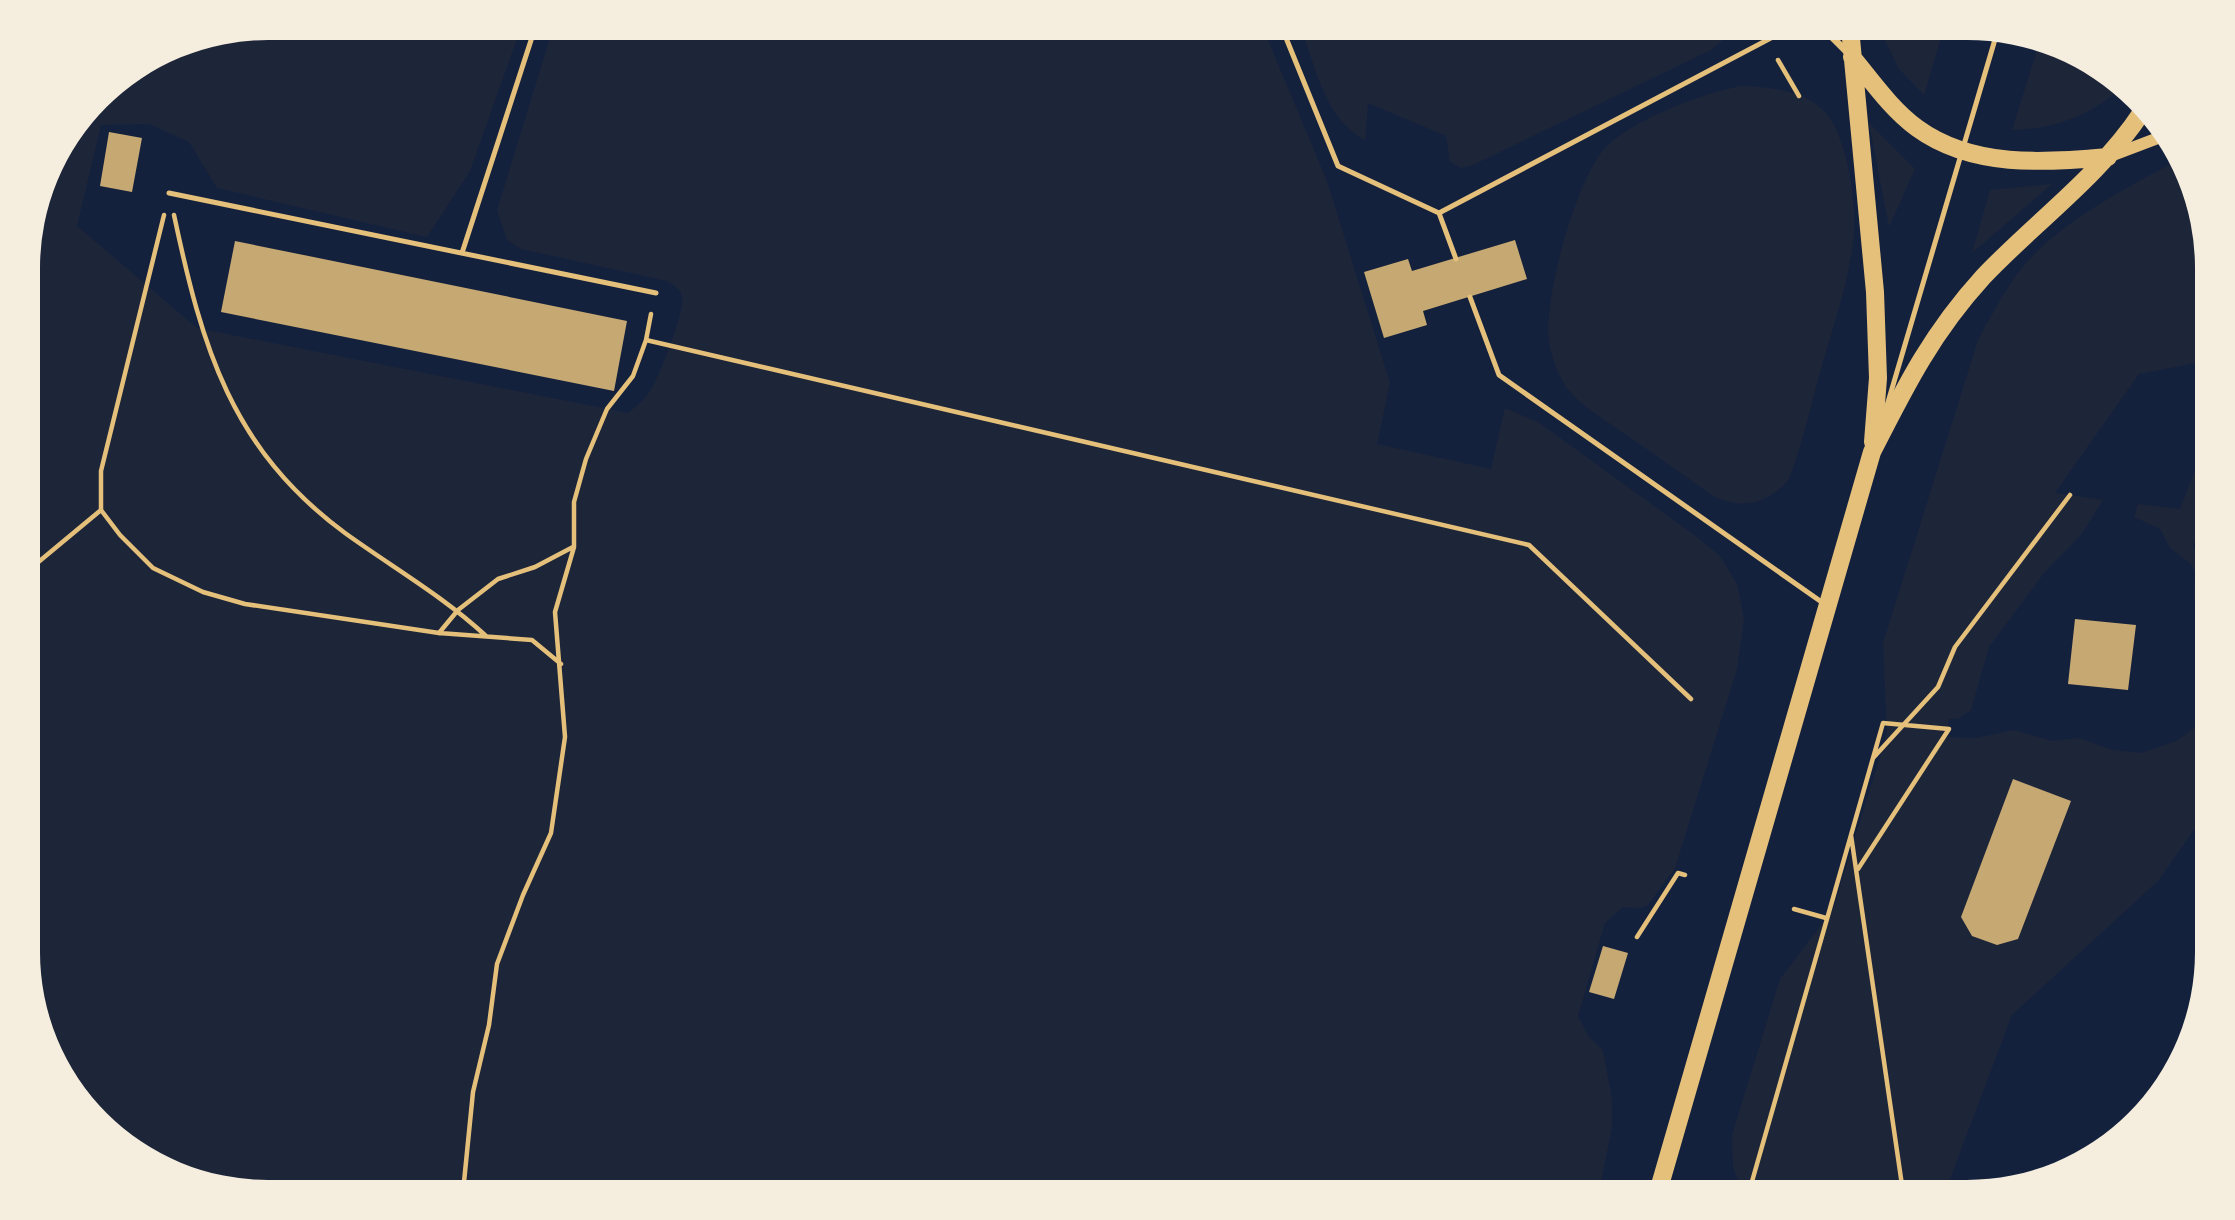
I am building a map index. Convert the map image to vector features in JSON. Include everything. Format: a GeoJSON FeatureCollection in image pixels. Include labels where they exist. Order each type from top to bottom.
{"type":"FeatureCollection","features":[{"type":"Feature","properties":{"kind":"main road"},"geometry":{"type":"LineString","coordinates":[[1850,40],[1876,305],[1878,378],[1872,452]]}},
{"type":"Feature","properties":{"kind":"main road"},"geometry":{"type":"LineString","coordinates":[[1851,57],[1899,112],[1917,128],[1962,151],[2022,160],[2062,161],[2108,157]]}},
{"type":"Feature","properties":{"kind":"main road"},"geometry":{"type":"LineString","coordinates":[[1662,1179],[1872,452],[1935,334],[2011,249],[2108,157],[2138,118]]}},
{"type":"Feature","properties":{"kind":"street"},"geometry":{"type":"LineString","coordinates":[[1835,40],[1851,57]]}},
{"type":"Feature","properties":{"kind":"street"},"geometry":{"type":"LineString","coordinates":[[2108,157],[2155,139]]}},
{"type":"Feature","properties":{"kind":"lane"},"geometry":{"type":"LineString","coordinates":[[462,253],[531,40]]}},
{"type":"Feature","properties":{"kind":"lane"},"geometry":{"type":"LineString","coordinates":[[1287,40],[1338,166],[1439,213],[1456,259]]}},
{"type":"Feature","properties":{"kind":"lane"},"geometry":{"type":"LineString","coordinates":[[1439,213],[1767,40]]}},
{"type":"Feature","properties":{"kind":"lane"},"geometry":{"type":"LineString","coordinates":[[1872,452],[1994,42]]}},
{"type":"Feature","properties":{"kind":"lane"},"geometry":{"type":"LineString","coordinates":[[169,193],[656,293]]}},
{"type":"Feature","properties":{"kind":"lane"},"geometry":{"type":"LineString","coordinates":[[1470,297],[1499,375],[1828,606]]}},
{"type":"Feature","properties":{"kind":"path"},"geometry":{"type":"LineString","coordinates":[[1767,40],[1799,96]]}},
{"type":"Feature","properties":{"kind":"path"},"geometry":{"type":"LineString","coordinates":[[169,193],[101,471],[101,510],[120,535],[153,568],[203,592],[245,604],[439,633],[532,640],[562,665]]}},
{"type":"Feature","properties":{"kind":"path"},"geometry":{"type":"LineString","coordinates":[[169,193],[191,295],[211,356],[261,453],[343,531],[458,610],[486,636]]}},
{"type":"Feature","properties":{"kind":"path"},"geometry":{"type":"LineString","coordinates":[[464,1180],[473,1092],[489,1026],[497,964],[523,895],[551,833],[565,737],[562,665],[555,612],[574,547],[574,502],[586,459],[607,409],[633,376],[646,340],[656,293]]}},
{"type":"Feature","properties":{"kind":"path"},"geometry":{"type":"LineString","coordinates":[[646,340],[1529,545],[1691,699]]}},
{"type":"Feature","properties":{"kind":"path"},"geometry":{"type":"LineString","coordinates":[[1873,757],[1938,688],[1955,647],[2070,495]]}},
{"type":"Feature","properties":{"kind":"path"},"geometry":{"type":"LineString","coordinates":[[40,561],[101,510]]}},
{"type":"Feature","properties":{"kind":"path"},"geometry":{"type":"LineString","coordinates":[[439,633],[458,610],[498,579],[536,566],[574,547]]}},
{"type":"Feature","properties":{"kind":"path"},"geometry":{"type":"LineString","coordinates":[[1753,1179],[1883,723],[1948,729],[1858,869]]}},
{"type":"Feature","properties":{"kind":"path"},"geometry":{"type":"LineString","coordinates":[[1851,834],[1901,1179]]}},
{"type":"Feature","properties":{"kind":"path"},"geometry":{"type":"LineString","coordinates":[[1637,937],[1678,873],[1685,875]]}},
{"type":"Feature","properties":{"kind":"path"},"geometry":{"type":"LineString","coordinates":[[1794,909],[1826,918]]}},
{"type":"Feature","properties":{"kind":"shaded area"},"geometry":{"type":"Polygon","coordinates":[[[268,40],[517,40],[470,171],[427,237],[217,188],[189,142],[149,124],[101,125],[77,226],[197,328],[628,413],[648,394],[664,361],[680,315],[680,291],[667,281],[521,249],[507,240],[497,210],[549,40],[1268,40],[1327,181],[1390,383],[1377,444],[1491,469],[1505,408],[1538,422],[1697,537],[1720,556],[1737,584],[1744,619],[1737,669],[1675,868],[1648,905],[1641,908],[1623,907],[1605,923],[1578,1016],[1589,1037],[1603,1050],[1612,1100],[1612,1127],[1602,1179],[268,1180],[209,1172],[154,1149],[129,1133],[107,1113],[79,1078],[58,1039],[42,982],[40,268],[42,238],[52,195],[71,154],[97,118],[118,97],[154,71],[195,52],[238,42],[268,40]]]}},
{"type":"Feature","properties":{"kind":"shaded area"},"geometry":{"type":"Polygon","coordinates":[[[1305,40],[1723,40],[1711,50],[1473,165],[1461,168],[1450,162],[1446,136],[1368,103],[1365,140],[1351,131],[1340,119],[1317,76],[1305,40]]]}},
{"type":"Feature","properties":{"kind":"shaded area"},"geometry":{"type":"Polygon","coordinates":[[[1885,40],[1940,40],[1924,95],[1899,69],[1885,40]]]}},
{"type":"Feature","properties":{"kind":"shaded area"},"geometry":{"type":"Polygon","coordinates":[[[2037,52],[2081,71],[2114,94],[2095,108],[2069,120],[2042,127],[2012,130],[2037,52]]]}},
{"type":"Feature","properties":{"kind":"shaded area"},"geometry":{"type":"Polygon","coordinates":[[[1741,86],[1786,91],[1808,99],[1826,113],[1840,137],[1849,169],[1854,231],[1846,282],[1789,479],[1764,499],[1734,503],[1713,496],[1577,399],[1565,385],[1555,364],[1549,341],[1549,322],[1551,297],[1564,239],[1584,183],[1607,146],[1651,117],[1708,95],[1741,86]]]}},
{"type":"Feature","properties":{"kind":"shaded area"},"geometry":{"type":"Polygon","coordinates":[[[1869,123],[1915,169],[1889,227],[1869,123]]]}},
{"type":"Feature","properties":{"kind":"shaded area"},"geometry":{"type":"Polygon","coordinates":[[[2169,165],[2187,209],[2194,253],[2194,363],[2139,374],[2055,493],[2103,500],[2081,535],[2044,573],[1989,647],[1971,710],[1958,719],[1949,719],[1947,737],[1975,738],[2014,730],[2052,741],[2080,738],[2112,750],[2141,753],[2176,741],[2194,728],[2194,829],[2159,880],[2012,1015],[1950,1179],[1738,1179],[1733,1167],[1732,1135],[1780,979],[1833,909],[1887,734],[1883,643],[1978,340],[2017,274],[2050,239],[2090,210],[2169,165]]]}},
{"type":"Feature","properties":{"kind":"shaded area"},"geometry":{"type":"Polygon","coordinates":[[[2052,184],[1972,253],[1990,190],[2052,184]]]}},
{"type":"Feature","properties":{"kind":"shaded area"},"geometry":{"type":"Polygon","coordinates":[[[2194,473],[2194,570],[2191,564],[2170,548],[2160,529],[2134,517],[2138,504],[2180,509],[2194,473]]]}},
{"type":"Feature","properties":{"kind":"building"},"geometry":{"type":"Polygon","coordinates":[[[109,132],[142,138],[132,192],[100,186],[109,132]]]}},
{"type":"Feature","properties":{"kind":"building"},"geometry":{"type":"Polygon","coordinates":[[[1515,240],[1527,279],[1423,311],[1427,325],[1384,338],[1364,272],[1408,259],[1412,271],[1515,240]]]}},
{"type":"Feature","properties":{"kind":"building"},"geometry":{"type":"Polygon","coordinates":[[[235,241],[627,321],[614,391],[221,312],[235,241]]]}},
{"type":"Feature","properties":{"kind":"building"},"geometry":{"type":"Polygon","coordinates":[[[2075,619],[2136,625],[2128,690],[2068,684],[2075,619]]]}},
{"type":"Feature","properties":{"kind":"building"},"geometry":{"type":"Polygon","coordinates":[[[2013,779],[2071,801],[2018,939],[1997,945],[1972,936],[1961,917],[2013,779]]]}},
{"type":"Feature","properties":{"kind":"building"},"geometry":{"type":"Polygon","coordinates":[[[1603,946],[1628,953],[1614,999],[1589,992],[1603,946]]]}}]}
